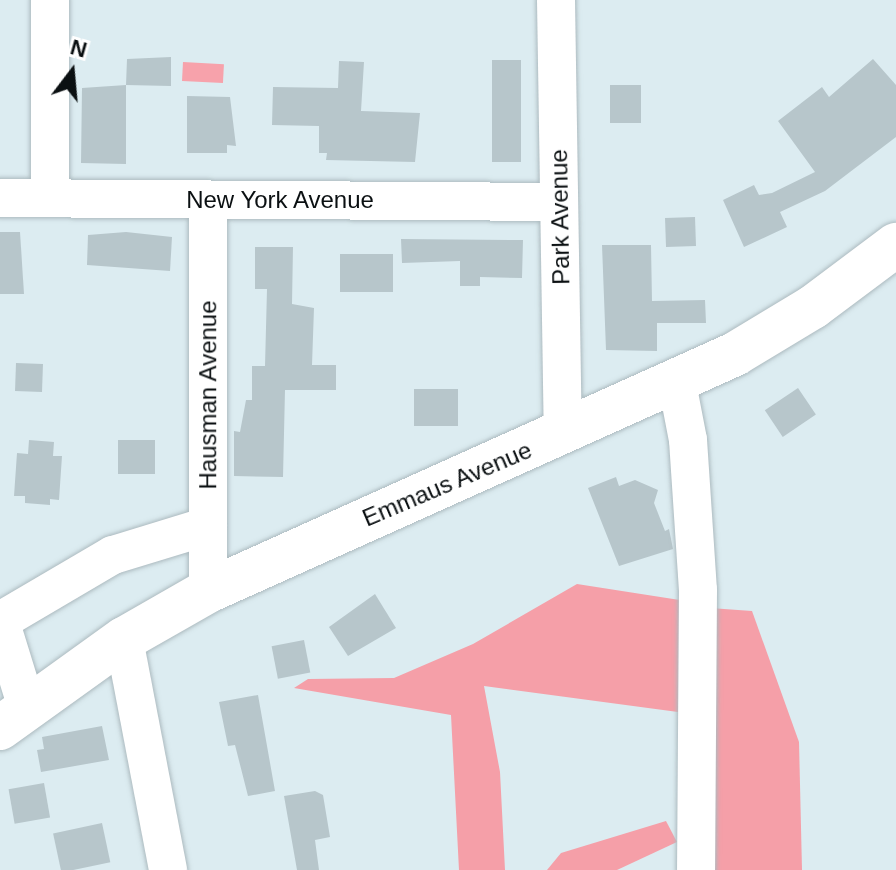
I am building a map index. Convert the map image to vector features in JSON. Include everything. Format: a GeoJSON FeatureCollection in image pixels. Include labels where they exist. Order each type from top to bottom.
{"type":"FeatureCollection","features":[{"type":"Feature","properties":{"kind":"main road","name":"Emmaus Avenue"},"geometry":{"type":"LineString","coordinates":[[14,718],[124,639],[208,591],[677,383],[813,307],[896,245]]}},
{"type":"Feature","properties":{"kind":"street"},"geometry":{"type":"LineString","coordinates":[[50,0],[50,198]]}},
{"type":"Feature","properties":{"kind":"street","name":"Park Avenue"},"geometry":{"type":"LineString","coordinates":[[556,0],[563,434]]}},
{"type":"Feature","properties":{"kind":"street","name":"New York Avenue"},"geometry":{"type":"LineString","coordinates":[[0,198],[559,202]]}},
{"type":"Feature","properties":{"kind":"street","name":"Hausman Avenue"},"geometry":{"type":"LineString","coordinates":[[208,200],[208,591]]}},
{"type":"Feature","properties":{"kind":"street"},"geometry":{"type":"LineString","coordinates":[[677,383],[688,440],[698,590],[696,870]]}},
{"type":"Feature","properties":{"kind":"street"},"geometry":{"type":"LineString","coordinates":[[14,718],[1,620],[113,555],[208,526]]}},
{"type":"Feature","properties":{"kind":"street"},"geometry":{"type":"LineString","coordinates":[[124,639],[168,870]]}},
{"type":"Feature","properties":{"kind":"shaded area"},"geometry":{"type":"Polygon","coordinates":[[[183,62],[224,64],[223,83],[182,81],[183,62]]]}},
{"type":"Feature","properties":{"kind":"shaded area"},"geometry":{"type":"Polygon","coordinates":[[[577,584],[686,601],[678,712],[484,686],[500,772],[505,870],[459,870],[451,715],[294,688],[308,679],[394,678],[473,644],[577,584]]]}},
{"type":"Feature","properties":{"kind":"shaded area"},"geometry":{"type":"Polygon","coordinates":[[[710,608],[752,611],[799,742],[802,870],[711,870],[710,608]]]}},
{"type":"Feature","properties":{"kind":"shaded area"},"geometry":{"type":"Polygon","coordinates":[[[666,821],[677,842],[617,870],[547,870],[561,853],[666,821]]]}},
{"type":"Feature","properties":{"kind":"building"},"geometry":{"type":"Polygon","coordinates":[[[171,57],[171,86],[126,85],[127,59],[171,57]]]}},
{"type":"Feature","properties":{"kind":"building"},"geometry":{"type":"Polygon","coordinates":[[[873,59],[896,85],[896,137],[825,191],[780,212],[787,227],[744,247],[723,200],[754,185],[759,195],[772,193],[815,172],[778,121],[822,87],[829,97],[873,59]]]}},
{"type":"Feature","properties":{"kind":"building"},"geometry":{"type":"Polygon","coordinates":[[[492,60],[521,60],[521,162],[492,162],[492,60]]]}},
{"type":"Feature","properties":{"kind":"building"},"geometry":{"type":"Polygon","coordinates":[[[339,61],[364,62],[361,111],[420,113],[415,162],[326,160],[327,153],[319,153],[319,126],[272,125],[273,87],[338,88],[339,61]]]}},
{"type":"Feature","properties":{"kind":"building"},"geometry":{"type":"Polygon","coordinates":[[[126,85],[126,164],[81,163],[82,88],[126,85]]]}},
{"type":"Feature","properties":{"kind":"building"},"geometry":{"type":"Polygon","coordinates":[[[610,85],[641,85],[641,123],[610,123],[610,85]]]}},
{"type":"Feature","properties":{"kind":"building"},"geometry":{"type":"Polygon","coordinates":[[[187,96],[230,97],[236,146],[227,145],[227,153],[187,153],[187,96]]]}},
{"type":"Feature","properties":{"kind":"building"},"geometry":{"type":"Polygon","coordinates":[[[695,217],[696,246],[666,247],[665,218],[695,217]]]}},
{"type":"Feature","properties":{"kind":"building"},"geometry":{"type":"Polygon","coordinates":[[[0,232],[20,232],[24,294],[0,294],[0,232]]]}},
{"type":"Feature","properties":{"kind":"building"},"geometry":{"type":"Polygon","coordinates":[[[126,232],[172,237],[170,271],[87,265],[88,235],[126,232]]]}},
{"type":"Feature","properties":{"kind":"building"},"geometry":{"type":"Polygon","coordinates":[[[401,239],[523,240],[522,278],[480,277],[480,286],[460,286],[460,261],[402,263],[401,239]]]}},
{"type":"Feature","properties":{"kind":"building"},"geometry":{"type":"Polygon","coordinates":[[[602,245],[651,245],[652,301],[705,300],[706,323],[657,323],[657,351],[606,350],[602,245]]]}},
{"type":"Feature","properties":{"kind":"building"},"geometry":{"type":"Polygon","coordinates":[[[255,247],[293,247],[292,304],[314,308],[312,365],[336,365],[336,390],[285,390],[283,477],[234,476],[234,431],[240,432],[246,400],[252,400],[252,366],[265,366],[267,289],[255,289],[255,247]]]}},
{"type":"Feature","properties":{"kind":"building"},"geometry":{"type":"Polygon","coordinates":[[[340,254],[393,254],[393,292],[340,292],[340,254]]]}},
{"type":"Feature","properties":{"kind":"building"},"geometry":{"type":"Polygon","coordinates":[[[16,363],[43,364],[42,392],[15,391],[16,363]]]}},
{"type":"Feature","properties":{"kind":"building"},"geometry":{"type":"Polygon","coordinates":[[[798,388],[816,415],[783,437],[765,410],[798,388]]]}},
{"type":"Feature","properties":{"kind":"building"},"geometry":{"type":"Polygon","coordinates":[[[414,389],[458,389],[458,426],[414,426],[414,389]]]}},
{"type":"Feature","properties":{"kind":"building"},"geometry":{"type":"Polygon","coordinates":[[[29,440],[54,442],[53,456],[62,456],[59,500],[50,499],[50,505],[25,503],[25,496],[14,496],[17,453],[28,454],[29,440]]]}},
{"type":"Feature","properties":{"kind":"building"},"geometry":{"type":"Polygon","coordinates":[[[118,440],[155,440],[155,474],[118,474],[118,440]]]}},
{"type":"Feature","properties":{"kind":"building"},"geometry":{"type":"Polygon","coordinates":[[[616,477],[619,486],[635,480],[658,490],[654,503],[665,531],[669,529],[673,549],[619,566],[588,488],[616,477]]]}},
{"type":"Feature","properties":{"kind":"building"},"geometry":{"type":"Polygon","coordinates":[[[375,594],[396,628],[348,656],[329,627],[375,594]]]}},
{"type":"Feature","properties":{"kind":"building"},"geometry":{"type":"Polygon","coordinates":[[[304,640],[310,672],[278,679],[272,646],[304,640]]]}},
{"type":"Feature","properties":{"kind":"building"},"geometry":{"type":"Polygon","coordinates":[[[258,695],[275,791],[248,796],[235,745],[228,746],[219,702],[258,695]]]}},
{"type":"Feature","properties":{"kind":"building"},"geometry":{"type":"Polygon","coordinates":[[[102,726],[109,760],[41,772],[37,750],[44,749],[42,737],[102,726]]]}},
{"type":"Feature","properties":{"kind":"building"},"geometry":{"type":"Polygon","coordinates":[[[44,783],[50,817],[15,824],[9,789],[44,783]]]}},
{"type":"Feature","properties":{"kind":"building"},"geometry":{"type":"Polygon","coordinates":[[[315,791],[323,795],[330,837],[315,840],[319,870],[297,870],[284,796],[315,791]]]}},
{"type":"Feature","properties":{"kind":"building"},"geometry":{"type":"Polygon","coordinates":[[[102,823],[110,862],[61,870],[53,833],[102,823]]]}}]}
